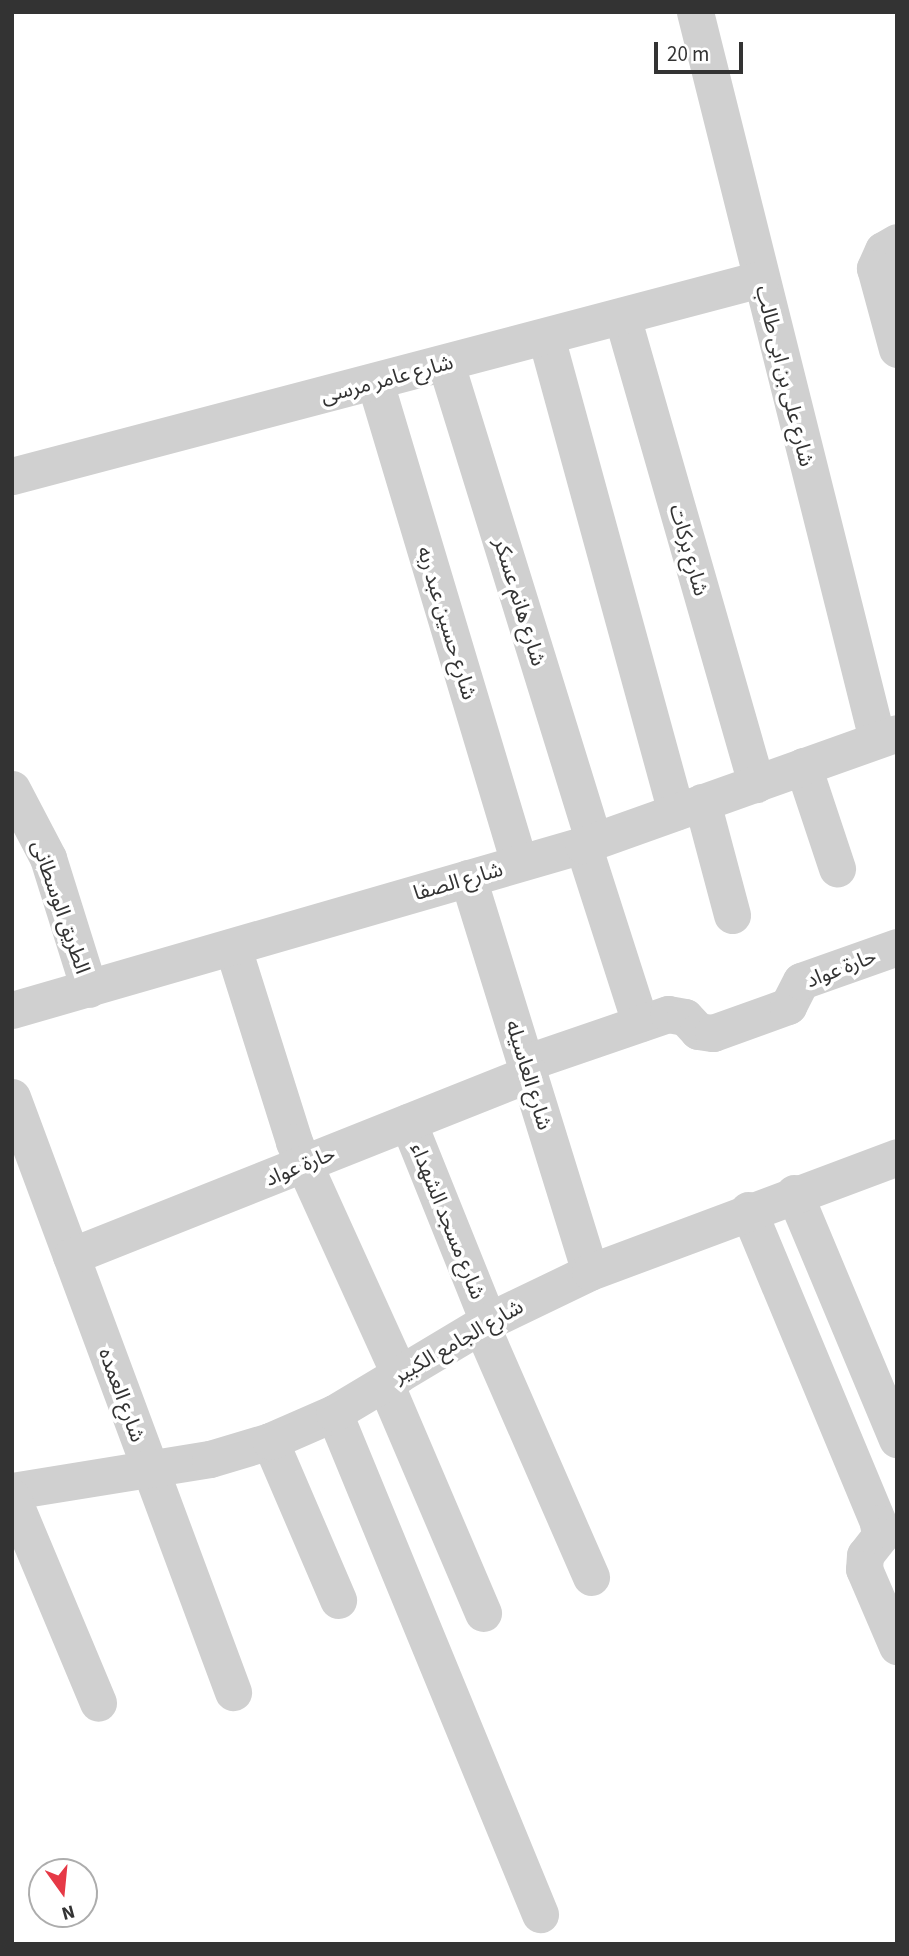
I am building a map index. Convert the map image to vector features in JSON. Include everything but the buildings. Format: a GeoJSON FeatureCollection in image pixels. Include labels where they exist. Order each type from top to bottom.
{"type":"FeatureCollection","features":[{"type":"Feature","properties":{"kind":"street","name":"شارع على بن ابى طالب"},"geometry":{"type":"LineString","coordinates":[[695,12],[760,279],[887,736]]}},
{"type":"Feature","properties":{"kind":"street"},"geometry":{"type":"LineString","coordinates":[[887,250],[876,278],[897,349]]}},
{"type":"Feature","properties":{"kind":"street","name":"شارع عامر مرسى"},"geometry":{"type":"LineString","coordinates":[[12,476],[446,364],[760,279]]}},
{"type":"Feature","properties":{"kind":"street","name":"شارع بركات"},"geometry":{"type":"LineString","coordinates":[[622,316],[756,784]]}},
{"type":"Feature","properties":{"kind":"street"},"geometry":{"type":"LineString","coordinates":[[546,337],[689,807],[732,915]]}},
{"type":"Feature","properties":{"kind":"street","name":"شارع هانم عسكر"},"geometry":{"type":"LineString","coordinates":[[446,364],[640,1023]]}},
{"type":"Feature","properties":{"kind":"street","name":"شارع حسين عبد ربه"},"geometry":{"type":"LineString","coordinates":[[375,382],[519,863]]}},
{"type":"Feature","properties":{"kind":"street","name":"شارع الصفا"},"geometry":{"type":"LineString","coordinates":[[12,1010],[588,843],[887,736]]}},
{"type":"Feature","properties":{"kind":"street"},"geometry":{"type":"LineString","coordinates":[[803,766],[837,868]]}},
{"type":"Feature","properties":{"kind":"street","name":"الطريق الوسطانى"},"geometry":{"type":"LineString","coordinates":[[12,789],[48,858],[89,989]]}},
{"type":"Feature","properties":{"kind":"street","name":"شارع العاسيله"},"geometry":{"type":"LineString","coordinates":[[468,878],[590,1272]]}},
{"type":"Feature","properties":{"kind":"street","name":"حارة عواد"},"geometry":{"type":"LineString","coordinates":[[71,1256],[408,1122],[640,1023],[677,1014],[698,1031],[713,1033],[788,1006],[801,981],[897,947]]}},
{"type":"Feature","properties":{"kind":"street"},"geometry":{"type":"LineString","coordinates":[[233,948],[285,1119],[484,1613]]}},
{"type":"Feature","properties":{"kind":"street","name":"شارع العمده"},"geometry":{"type":"LineString","coordinates":[[12,1097],[233,1692]]}},
{"type":"Feature","properties":{"kind":"street","name":"شارع مسجد الشهداء"},"geometry":{"type":"LineString","coordinates":[[408,1122],[485,1323],[591,1577]]}},
{"type":"Feature","properties":{"kind":"street","name":"شارع الجامع الكبير"},"geometry":{"type":"LineString","coordinates":[[12,1491],[149,1471],[270,1441],[334,1413],[485,1323],[590,1272],[748,1210],[897,1157]]}},
{"type":"Feature","properties":{"kind":"street"},"geometry":{"type":"LineString","coordinates":[[794,1193],[897,1439]]}},
{"type":"Feature","properties":{"kind":"street"},"geometry":{"type":"LineString","coordinates":[[748,1210],[878,1523],[880,1536],[865,1555],[864,1569],[897,1646]]}},
{"type":"Feature","properties":{"kind":"street"},"geometry":{"type":"LineString","coordinates":[[334,1413],[540,1914]]}},
{"type":"Feature","properties":{"kind":"street"},"geometry":{"type":"LineString","coordinates":[[270,1441],[338,1600]]}},
{"type":"Feature","properties":{"kind":"street"},"geometry":{"type":"LineString","coordinates":[[12,1497],[98,1703]]}}]}
